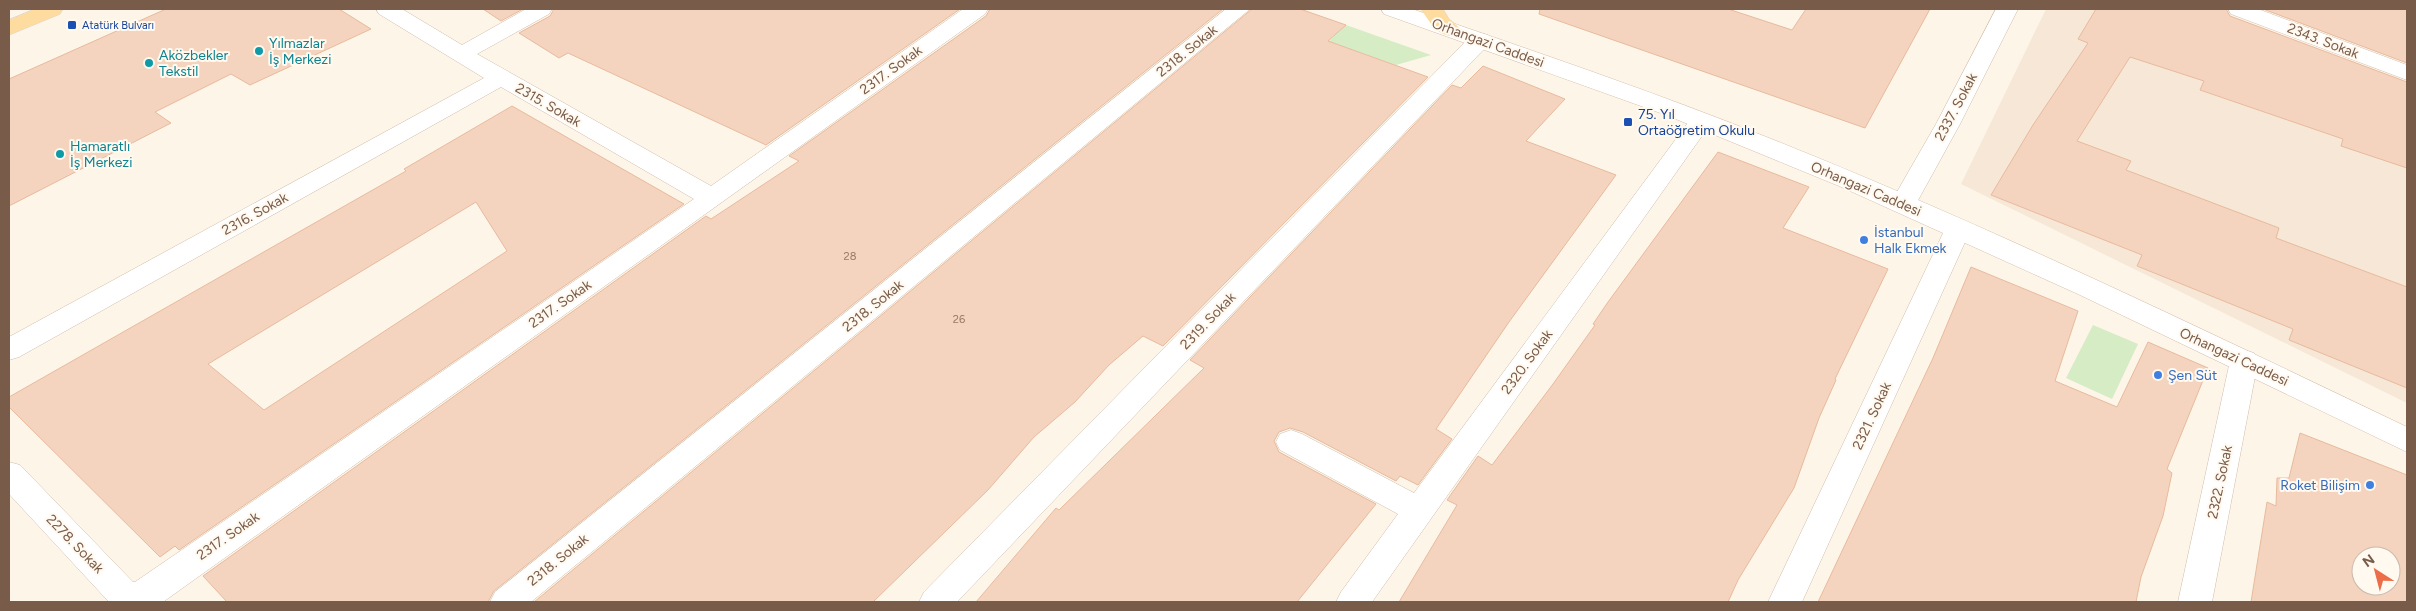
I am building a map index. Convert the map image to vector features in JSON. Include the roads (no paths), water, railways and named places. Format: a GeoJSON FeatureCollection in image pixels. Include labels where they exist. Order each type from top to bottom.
{"type":"FeatureCollection","features":[{"type":"Feature","properties":{"kind":"main road"},"geometry":{"type":"LineString","coordinates":[[9,28],[52,9]]}},
{"type":"Feature","properties":{"kind":"main road"},"geometry":{"type":"LineString","coordinates":[[1432,9],[1441,23],[1452,30]]}},
{"type":"Feature","properties":{"kind":"street","name":"2315. Sokak"},"geometry":{"type":"LineString","coordinates":[[387,9],[463,53],[500,78],[712,198]]}},
{"type":"Feature","properties":{"kind":"street"},"geometry":{"type":"LineString","coordinates":[[463,53],[541,9]]}},
{"type":"Feature","properties":{"kind":"street","name":"2317. Sokak"},"geometry":{"type":"LineString","coordinates":[[144,599],[977,9]]}},
{"type":"Feature","properties":{"kind":"street","name":"2318. Sokak"},"geometry":{"type":"LineString","coordinates":[[506,602],[1239,9]]}},
{"type":"Feature","properties":{"kind":"street","name":"Orhangazi Caddesi"},"geometry":{"type":"LineString","coordinates":[[1392,9],[1701,121],[1903,204],[2244,361],[2407,440]]}},
{"type":"Feature","properties":{"kind":"street","name":"2337. Sokak"},"geometry":{"type":"LineString","coordinates":[[1903,204],[1948,124],[2007,9]]}},
{"type":"Feature","properties":{"kind":"street","name":"2343. Sokak"},"geometry":{"type":"LineString","coordinates":[[2238,9],[2407,72]]}},
{"type":"Feature","properties":{"kind":"street","name":"2319. Sokak"},"geometry":{"type":"LineString","coordinates":[[936,602],[1480,40]]}},
{"type":"Feature","properties":{"kind":"street","name":"2316. Sokak"},"geometry":{"type":"LineString","coordinates":[[9,350],[500,78]]}},
{"type":"Feature","properties":{"kind":"street","name":"2320. Sokak"},"geometry":{"type":"LineString","coordinates":[[1353,602],[1701,121]]}},
{"type":"Feature","properties":{"kind":"street","name":"2321. Sokak"},"geometry":{"type":"LineString","coordinates":[[1785,602],[1958,229]]}},
{"type":"Feature","properties":{"kind":"street","name":"2322. Sokak"},"geometry":{"type":"LineString","coordinates":[[2195,602],[2244,361]]}},
{"type":"Feature","properties":{"kind":"street"},"geometry":{"type":"LineString","coordinates":[[1290,442],[1420,511]]}},
{"type":"Feature","properties":{"kind":"street","name":"2278. Sokak"},"geometry":{"type":"LineString","coordinates":[[9,474],[126,597],[144,599]]}},
{"type":"Feature","properties":{"kind":"place","name":"Atatürk Bulvarı"},"geometry":{"type":"Point","coordinates":[72,25]}},
{"type":"Feature","properties":{"kind":"place","name":"Yılmazlar İş Merkezi"},"geometry":{"type":"Point","coordinates":[259,51]}},
{"type":"Feature","properties":{"kind":"place","name":"Aközbekler Tekstil"},"geometry":{"type":"Point","coordinates":[149,63]}},
{"type":"Feature","properties":{"kind":"place","name":"75. Yıl Ortaöğretim Okulu"},"geometry":{"type":"Point","coordinates":[1628,122]}},
{"type":"Feature","properties":{"kind":"place","name":"Hamaratlı İş Merkezi"},"geometry":{"type":"Point","coordinates":[60,154]}},
{"type":"Feature","properties":{"kind":"place","name":"İstanbul Halk Ekmek"},"geometry":{"type":"Point","coordinates":[1864,240]}},
{"type":"Feature","properties":{"kind":"place","name":"Şen Süt"},"geometry":{"type":"Point","coordinates":[2158,375]}},
{"type":"Feature","properties":{"kind":"place","name":"Roket Bilişim"},"geometry":{"type":"Point","coordinates":[2370,485]}}]}
